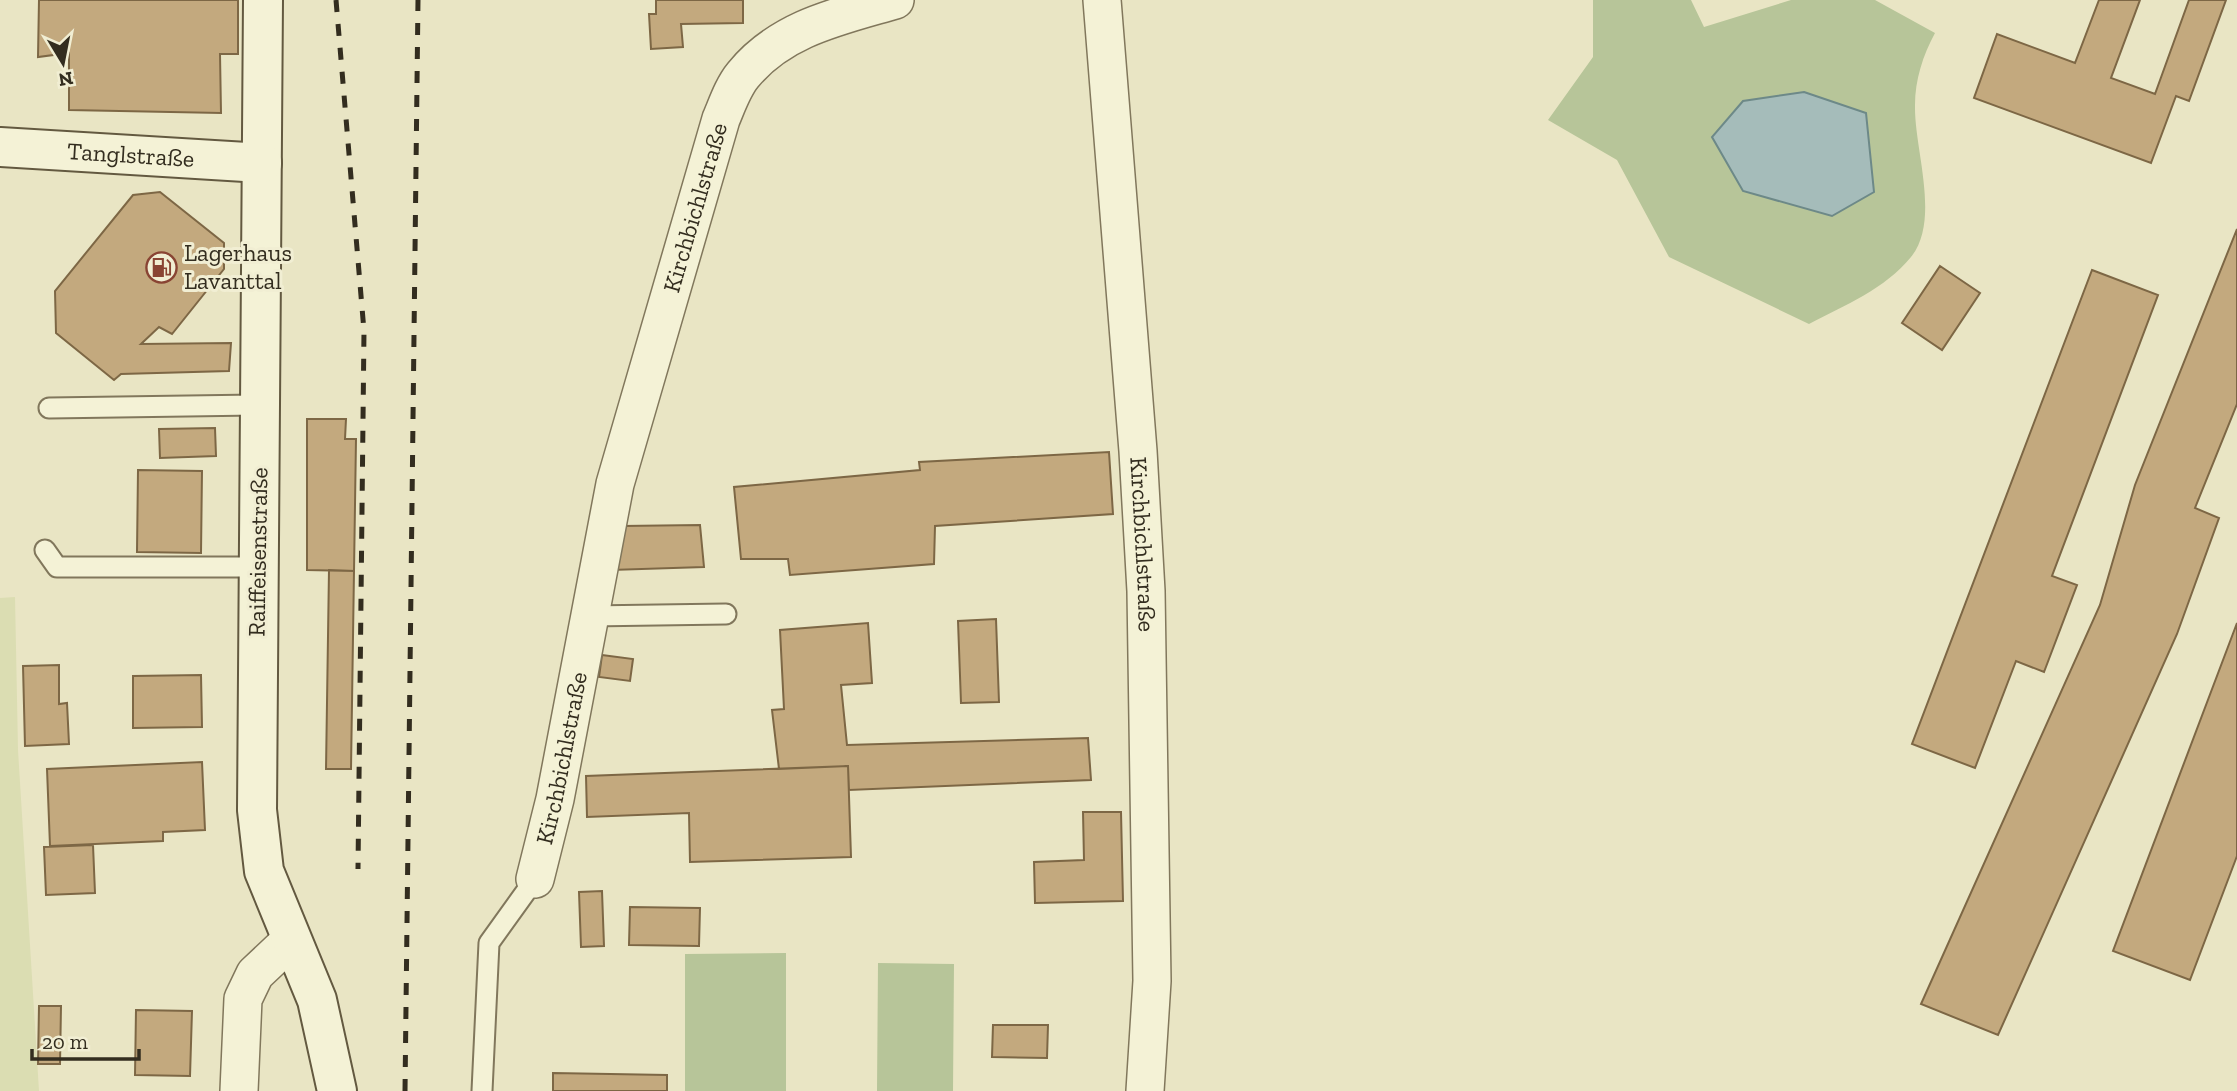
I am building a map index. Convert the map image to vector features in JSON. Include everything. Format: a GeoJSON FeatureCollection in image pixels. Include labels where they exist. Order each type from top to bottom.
{"type":"FeatureCollection","features":[{"type":"Feature","properties":{"kind":"street","name":"Raiffeisenstraße"},"geometry":{"type":"LineString","coordinates":[[263,0],[257,810],[264,871],[290,940],[317,1000],[337,1091]]}},
{"type":"Feature","properties":{"kind":"street","name":"Kirchbichlstraße"},"geometry":{"type":"LineString","coordinates":[[536,879],[555,799],[615,484],[721,118],[740,77],[764,52],[788,36],[824,20],[895,0]]}},
{"type":"Feature","properties":{"kind":"street","name":"Kirchbichlstraße"},"geometry":{"type":"LineString","coordinates":[[1102,0],[1139,451],[1146,591],[1152,981],[1145,1091]]}},
{"type":"Feature","properties":{"kind":"street","name":"Tanglstraße"},"geometry":{"type":"LineString","coordinates":[[0,147],[262,163]]}},
{"type":"Feature","properties":{"kind":"street"},"geometry":{"type":"LineString","coordinates":[[239,1091],[243,999],[255,974],[290,940]]}},
{"type":"Feature","properties":{"kind":"lane"},"geometry":{"type":"LineString","coordinates":[[49,408],[260,405]]}},
{"type":"Feature","properties":{"kind":"lane"},"geometry":{"type":"LineString","coordinates":[[45,550],[57,567],[257,567]]}},
{"type":"Feature","properties":{"kind":"lane"},"geometry":{"type":"LineString","coordinates":[[589,616],[726,614]]}},
{"type":"Feature","properties":{"kind":"lane"},"geometry":{"type":"LineString","coordinates":[[482,1091],[489,943],[536,879]]}},
{"type":"Feature","properties":{"kind":"green space"},"geometry":{"type":"Polygon","coordinates":[[[1593,0],[1691,0],[1704,27],[1791,0],[1875,0],[1935,33],[1920,68],[1916,86],[1916,123],[1925,204],[1920,242],[1911,257],[1877,287],[1809,324],[1669,257],[1617,160],[1548,120],[1593,57],[1593,0]]]}},
{"type":"Feature","properties":{"kind":"green space"},"geometry":{"type":"Polygon","coordinates":[[[15,597],[18,750],[39,1091],[0,1091],[0,598],[15,597]]]}},
{"type":"Feature","properties":{"kind":"green space"},"geometry":{"type":"Polygon","coordinates":[[[786,953],[786,1091],[685,1091],[685,954],[786,953]]]}},
{"type":"Feature","properties":{"kind":"green space"},"geometry":{"type":"Polygon","coordinates":[[[878,963],[954,964],[953,1091],[877,1091],[878,963]]]}},
{"type":"Feature","properties":{"kind":"water"},"geometry":{"type":"Polygon","coordinates":[[[1804,92],[1866,113],[1874,192],[1832,216],[1743,191],[1712,137],[1743,101],[1804,92]]]}},
{"type":"Feature","properties":{"kind":"building"},"geometry":{"type":"Polygon","coordinates":[[[39,0],[238,0],[238,54],[220,54],[221,113],[69,110],[69,53],[38,57],[39,0]]]}},
{"type":"Feature","properties":{"kind":"building"},"geometry":{"type":"Polygon","coordinates":[[[656,0],[743,0],[743,23],[681,24],[683,47],[651,49],[649,14],[656,14],[656,0]]]}},
{"type":"Feature","properties":{"kind":"building"},"geometry":{"type":"Polygon","coordinates":[[[2099,0],[2140,0],[2111,78],[2155,94],[2189,0],[2226,0],[2189,101],[2176,96],[2151,163],[1974,98],[1997,34],[2075,63],[2099,0]]]}},
{"type":"Feature","properties":{"kind":"building"},"geometry":{"type":"Polygon","coordinates":[[[160,192],[224,243],[224,269],[172,334],[159,327],[141,344],[231,343],[229,371],[121,374],[114,380],[56,333],[55,291],[133,195],[160,192]]]}},
{"type":"Feature","properties":{"kind":"building"},"geometry":{"type":"Polygon","coordinates":[[[2237,229],[2237,404],[2195,508],[2219,518],[2177,634],[1998,1035],[1921,1004],[2100,605],[2135,485],[2237,229]]]}},
{"type":"Feature","properties":{"kind":"building"},"geometry":{"type":"Polygon","coordinates":[[[1940,266],[1980,293],[1942,350],[1902,323],[1940,266]]]}},
{"type":"Feature","properties":{"kind":"building"},"geometry":{"type":"Polygon","coordinates":[[[2092,270],[2158,295],[2052,576],[2077,585],[2044,672],[2016,661],[1975,768],[1912,744],[2092,270]]]}},
{"type":"Feature","properties":{"kind":"building"},"geometry":{"type":"Polygon","coordinates":[[[307,419],[346,419],[345,439],[356,439],[354,571],[307,570],[307,419]]]}},
{"type":"Feature","properties":{"kind":"building"},"geometry":{"type":"Polygon","coordinates":[[[215,428],[216,456],[160,458],[159,429],[215,428]]]}},
{"type":"Feature","properties":{"kind":"building"},"geometry":{"type":"Polygon","coordinates":[[[1109,452],[1113,514],[935,526],[934,564],[790,575],[788,559],[741,559],[734,487],[920,470],[919,462],[1109,452]]]}},
{"type":"Feature","properties":{"kind":"building"},"geometry":{"type":"Polygon","coordinates":[[[138,470],[202,471],[201,553],[137,552],[138,470]]]}},
{"type":"Feature","properties":{"kind":"building"},"geometry":{"type":"Polygon","coordinates":[[[700,525],[704,567],[611,570],[622,526],[700,525]]]}},
{"type":"Feature","properties":{"kind":"building"},"geometry":{"type":"Polygon","coordinates":[[[329,570],[354,571],[351,769],[326,769],[329,570]]]}},
{"type":"Feature","properties":{"kind":"building"},"geometry":{"type":"Polygon","coordinates":[[[996,619],[999,702],[961,703],[958,621],[996,619]]]}},
{"type":"Feature","properties":{"kind":"building"},"geometry":{"type":"Polygon","coordinates":[[[868,623],[872,683],[841,685],[847,745],[1088,738],[1091,780],[849,790],[848,766],[779,769],[772,710],[784,709],[780,630],[868,623]]]}},
{"type":"Feature","properties":{"kind":"building"},"geometry":{"type":"Polygon","coordinates":[[[2237,623],[2237,856],[2190,980],[2113,951],[2237,623]]]}},
{"type":"Feature","properties":{"kind":"building"},"geometry":{"type":"Polygon","coordinates":[[[602,655],[633,659],[630,681],[599,677],[602,655]]]}},
{"type":"Feature","properties":{"kind":"building"},"geometry":{"type":"Polygon","coordinates":[[[59,665],[59,704],[67,703],[69,744],[25,746],[23,666],[59,665]]]}},
{"type":"Feature","properties":{"kind":"building"},"geometry":{"type":"Polygon","coordinates":[[[201,675],[202,727],[133,728],[133,676],[201,675]]]}},
{"type":"Feature","properties":{"kind":"building"},"geometry":{"type":"Polygon","coordinates":[[[202,762],[205,830],[163,832],[163,841],[50,846],[47,769],[202,762]]]}},
{"type":"Feature","properties":{"kind":"building"},"geometry":{"type":"Polygon","coordinates":[[[848,766],[851,857],[690,862],[689,813],[587,817],[586,776],[848,766]]]}},
{"type":"Feature","properties":{"kind":"building"},"geometry":{"type":"Polygon","coordinates":[[[1083,812],[1121,812],[1123,901],[1035,903],[1034,862],[1084,860],[1083,812]]]}},
{"type":"Feature","properties":{"kind":"building"},"geometry":{"type":"Polygon","coordinates":[[[93,845],[95,893],[46,895],[44,847],[93,845]]]}},
{"type":"Feature","properties":{"kind":"building"},"geometry":{"type":"Polygon","coordinates":[[[602,891],[604,946],[581,947],[579,892],[602,891]]]}},
{"type":"Feature","properties":{"kind":"building"},"geometry":{"type":"Polygon","coordinates":[[[630,907],[700,908],[699,946],[629,945],[630,907]]]}},
{"type":"Feature","properties":{"kind":"building"},"geometry":{"type":"Polygon","coordinates":[[[39,1006],[61,1006],[60,1064],[38,1064],[39,1006]]]}},
{"type":"Feature","properties":{"kind":"building"},"geometry":{"type":"Polygon","coordinates":[[[136,1010],[192,1011],[190,1076],[135,1075],[136,1010]]]}},
{"type":"Feature","properties":{"kind":"building"},"geometry":{"type":"Polygon","coordinates":[[[993,1025],[1048,1025],[1047,1058],[992,1057],[993,1025]]]}},
{"type":"Feature","properties":{"kind":"building"},"geometry":{"type":"Polygon","coordinates":[[[553,1073],[667,1075],[667,1091],[553,1091],[553,1073]]]}},
{"type":"Feature","properties":{"kind":"railway"},"geometry":{"type":"LineString","coordinates":[[336,0],[364,331],[358,869]]}},
{"type":"Feature","properties":{"kind":"railway"},"geometry":{"type":"LineString","coordinates":[[405,1091],[418,0]]}},
{"type":"Feature","properties":{"kind":"place","name":"Lagerhaus Lavanttal"},"geometry":{"type":"Point","coordinates":[161,267]}}]}
